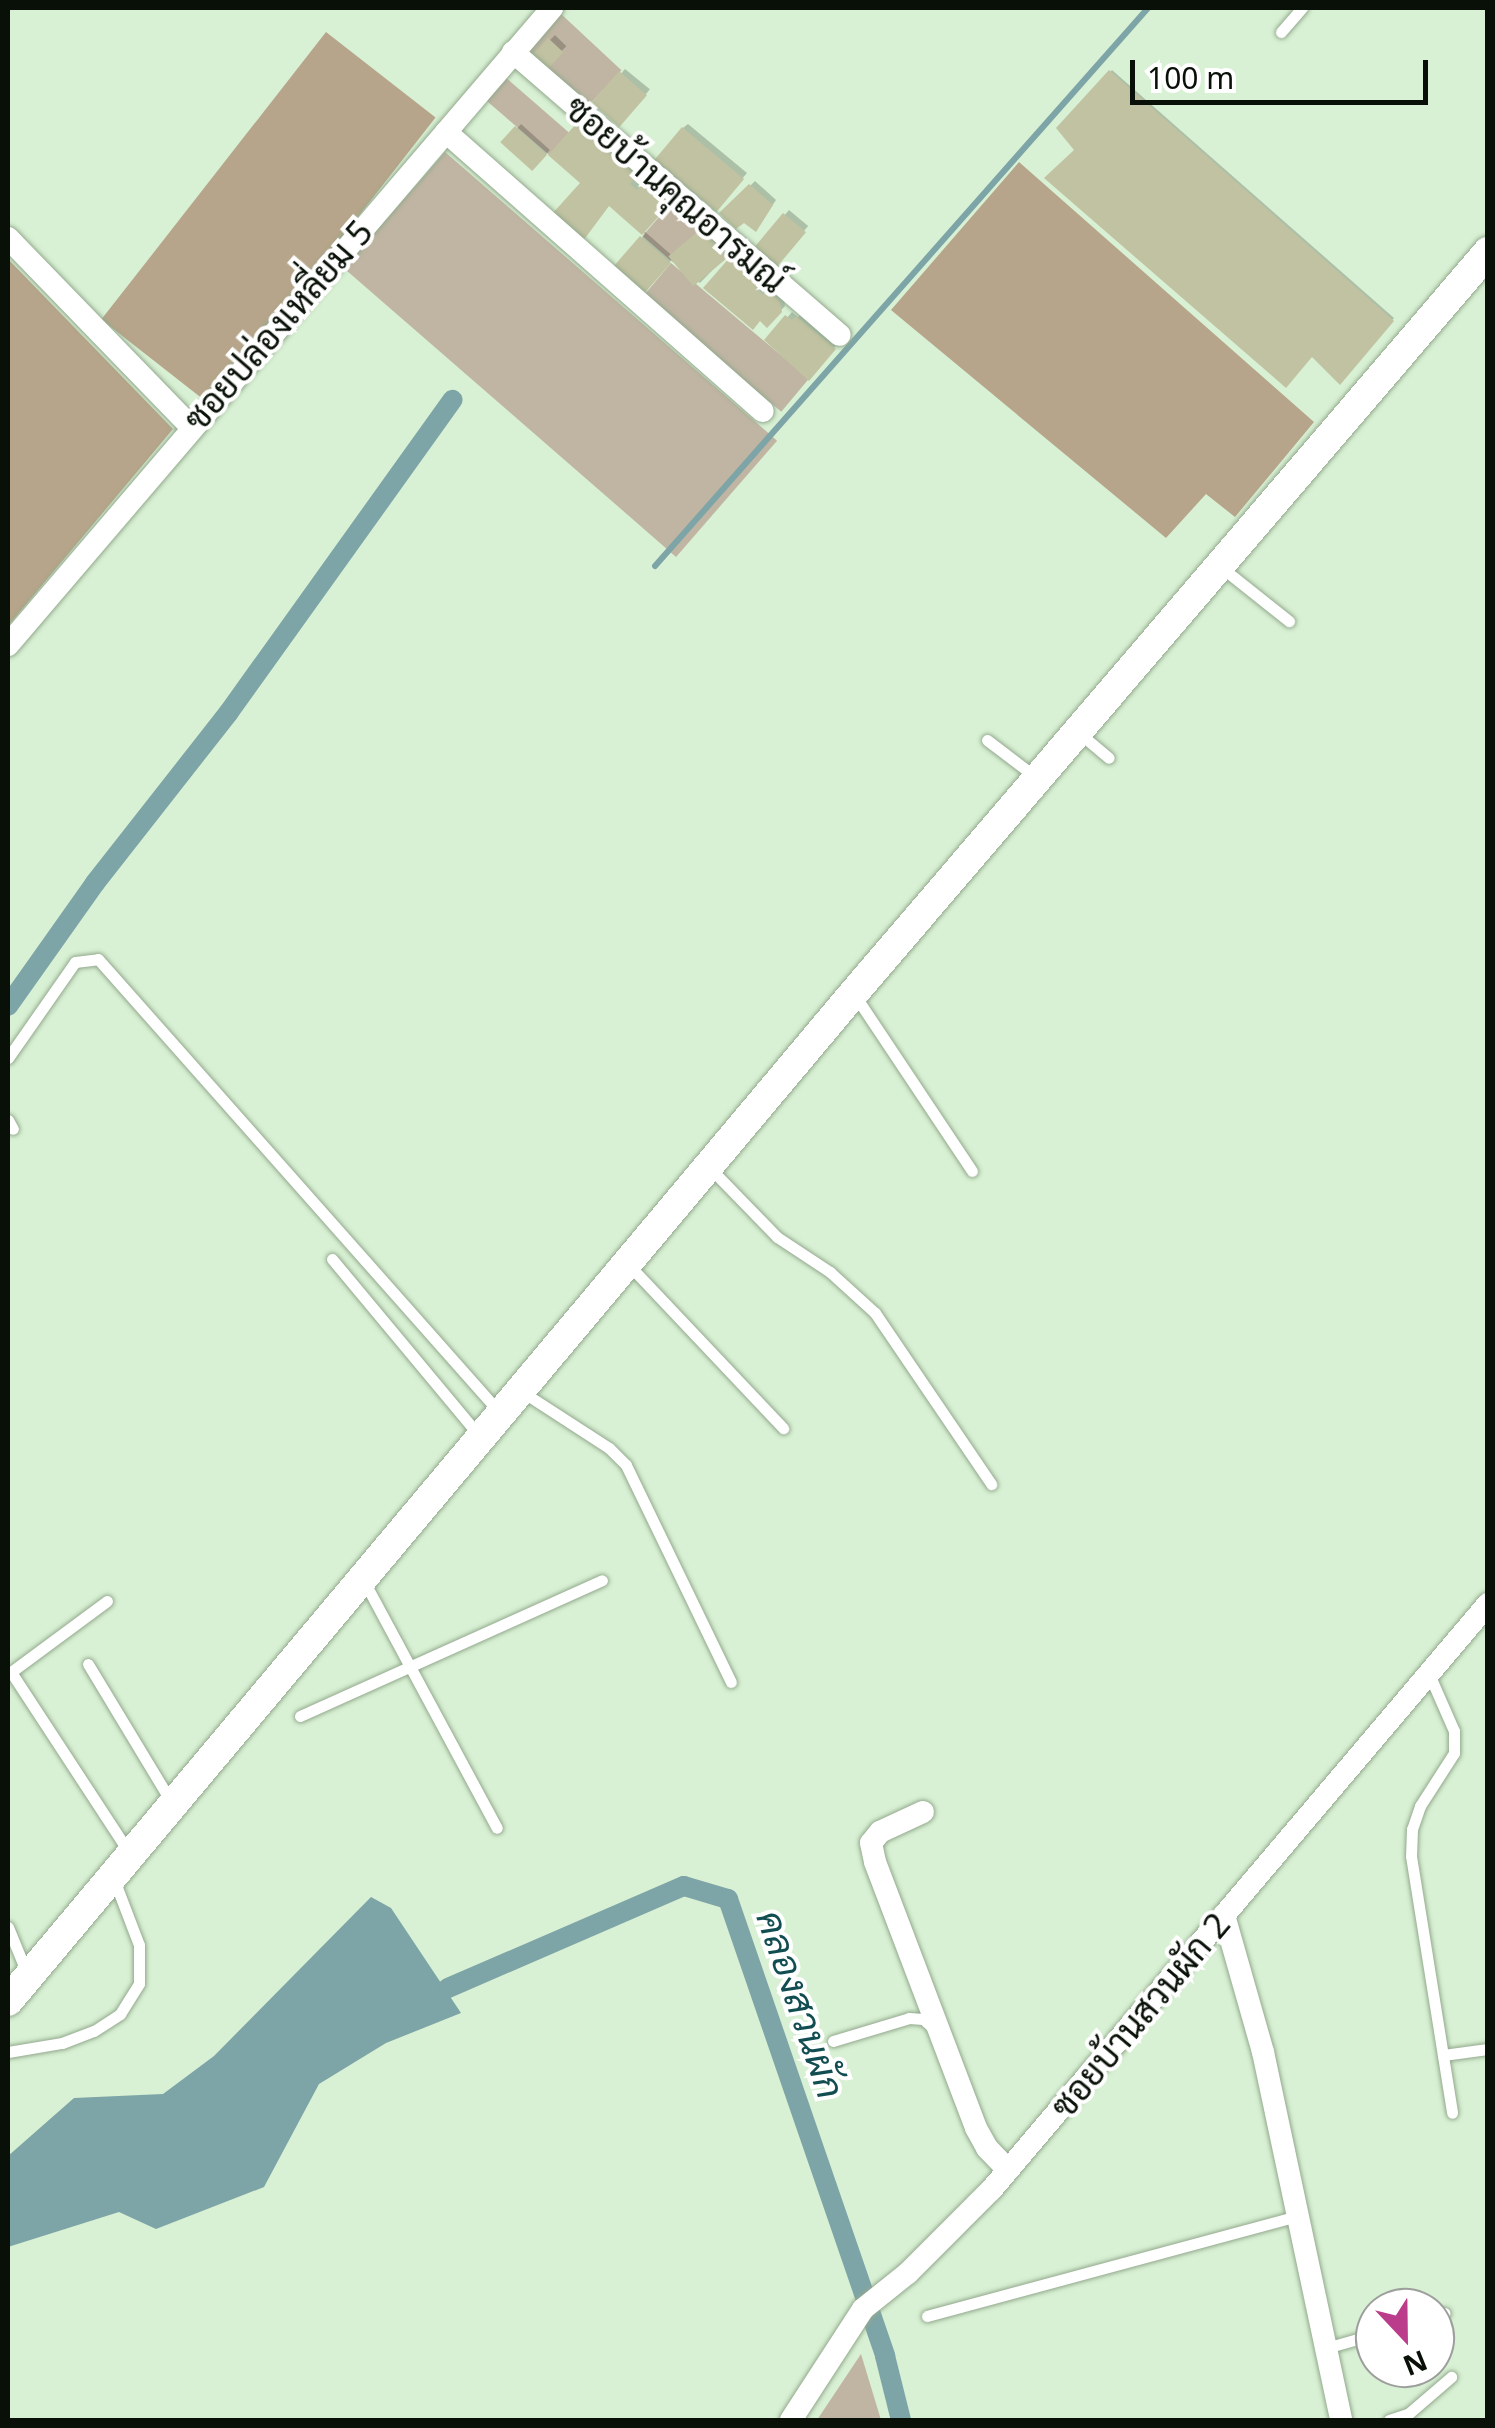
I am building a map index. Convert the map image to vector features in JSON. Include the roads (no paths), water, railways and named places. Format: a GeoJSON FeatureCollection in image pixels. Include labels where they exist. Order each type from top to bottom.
{"type":"FeatureCollection","features":[{"type":"Feature","properties":{"kind":"street","name":"ซอยปล่องเหลี่ยม 5"},"geometry":{"type":"LineString","coordinates":[[8,644],[190,426],[552,8]]}},
{"type":"Feature","properties":{"kind":"street","name":"ซอยบ้านคุณอารมณ์"},"geometry":{"type":"LineString","coordinates":[[513,52],[840,335]]}},
{"type":"Feature","properties":{"kind":"street"},"geometry":{"type":"LineString","coordinates":[[446,132],[762,411]]}},
{"type":"Feature","properties":{"kind":"street"},"geometry":{"type":"LineString","coordinates":[[8,238],[190,426]]}},
{"type":"Feature","properties":{"kind":"street"},"geometry":{"type":"LineString","coordinates":[[8,2000],[854,994],[1488,252]]}},
{"type":"Feature","properties":{"kind":"street","name":"ซอยบ้านสวนผัก 2"},"geometry":{"type":"LineString","coordinates":[[791,2420],[872,2303],[1008,2170],[1488,1604]]}},
{"type":"Feature","properties":{"kind":"street"},"geometry":{"type":"LineString","coordinates":[[922,1812],[880,1832],[872,1843],[976,2128],[986,2148],[1008,2170]]}},
{"type":"Feature","properties":{"kind":"street"},"geometry":{"type":"LineString","coordinates":[[1224,1916],[1252,2006],[1340,2420]]}},
{"type":"Feature","properties":{"kind":"lane"},"geometry":{"type":"LineString","coordinates":[[1282,32],[1302,8]]}},
{"type":"Feature","properties":{"kind":"lane"},"geometry":{"type":"LineString","coordinates":[[1221,568],[1289,621]]}},
{"type":"Feature","properties":{"kind":"lane"},"geometry":{"type":"LineString","coordinates":[[1078,732],[1109,758]]}},
{"type":"Feature","properties":{"kind":"lane"},"geometry":{"type":"LineString","coordinates":[[988,740],[1037,778]]}},
{"type":"Feature","properties":{"kind":"lane"},"geometry":{"type":"LineString","coordinates":[[8,1058],[75,962],[98,959],[501,1414]]}},
{"type":"Feature","properties":{"kind":"lane"},"geometry":{"type":"LineString","coordinates":[[854,994],[972,1171]]}},
{"type":"Feature","properties":{"kind":"lane"},"geometry":{"type":"LineString","coordinates":[[709,1167],[777,1237],[830,1272],[875,1313],[991,1484]]}},
{"type":"Feature","properties":{"kind":"lane"},"geometry":{"type":"LineString","coordinates":[[332,1259],[501,1414],[609,1448],[626,1466],[731,1682]]}},
{"type":"Feature","properties":{"kind":"lane"},"geometry":{"type":"LineString","coordinates":[[628,1264],[783,1428]]}},
{"type":"Feature","properties":{"kind":"lane"},"geometry":{"type":"LineString","coordinates":[[363,1579],[498,1828]]}},
{"type":"Feature","properties":{"kind":"lane"},"geometry":{"type":"LineString","coordinates":[[300,1716],[602,1580]]}},
{"type":"Feature","properties":{"kind":"lane"},"geometry":{"type":"LineString","coordinates":[[8,2052],[62,2043],[94,2031],[120,2014],[138,1983],[139,1945],[120,1863],[9,1672],[108,1602]]}},
{"type":"Feature","properties":{"kind":"lane"},"geometry":{"type":"LineString","coordinates":[[88,1664],[172,1803]]}},
{"type":"Feature","properties":{"kind":"lane"},"geometry":{"type":"LineString","coordinates":[[1429,1674],[1454,1730],[1454,1753],[1420,1806],[1412,1830],[1411,1856],[1452,2113]]}},
{"type":"Feature","properties":{"kind":"lane"},"geometry":{"type":"LineString","coordinates":[[8,1927],[28,1975]]}},
{"type":"Feature","properties":{"kind":"lane"},"geometry":{"type":"LineString","coordinates":[[833,2041],[909,2018],[923,2019],[940,2034]]}},
{"type":"Feature","properties":{"kind":"lane"},"geometry":{"type":"LineString","coordinates":[[1443,2056],[1488,2049]]}},
{"type":"Feature","properties":{"kind":"lane"},"geometry":{"type":"LineString","coordinates":[[927,2316],[1298,2216]]}},
{"type":"Feature","properties":{"kind":"lane"},"geometry":{"type":"LineString","coordinates":[[1326,2348],[1355,2340]]}},
{"type":"Feature","properties":{"kind":"lane"},"geometry":{"type":"LineString","coordinates":[[1388,2420],[1408,2414],[1438,2388]]}},
{"type":"Feature","properties":{"kind":"water"},"geometry":{"type":"Polygon","coordinates":[[[371,1897],[391,1908],[461,2013],[386,2043],[319,2084],[264,2187],[156,2229],[119,2212],[8,2247],[8,2156],[74,2098],[163,2094],[214,2056],[371,1897]]]}},
{"type":"Feature","properties":{"kind":"waterway"},"geometry":{"type":"LineString","coordinates":[[655,566],[1148,8]]}},
{"type":"Feature","properties":{"kind":"waterway"},"geometry":{"type":"LineString","coordinates":[[8,1006],[95,883],[229,712],[452,400]]}},
{"type":"Feature","properties":{"kind":"waterway","name":"คลองสวนผัก"},"geometry":{"type":"LineString","coordinates":[[448,1988],[684,1886],[728,1899],[885,2356],[901,2420]]}}]}
